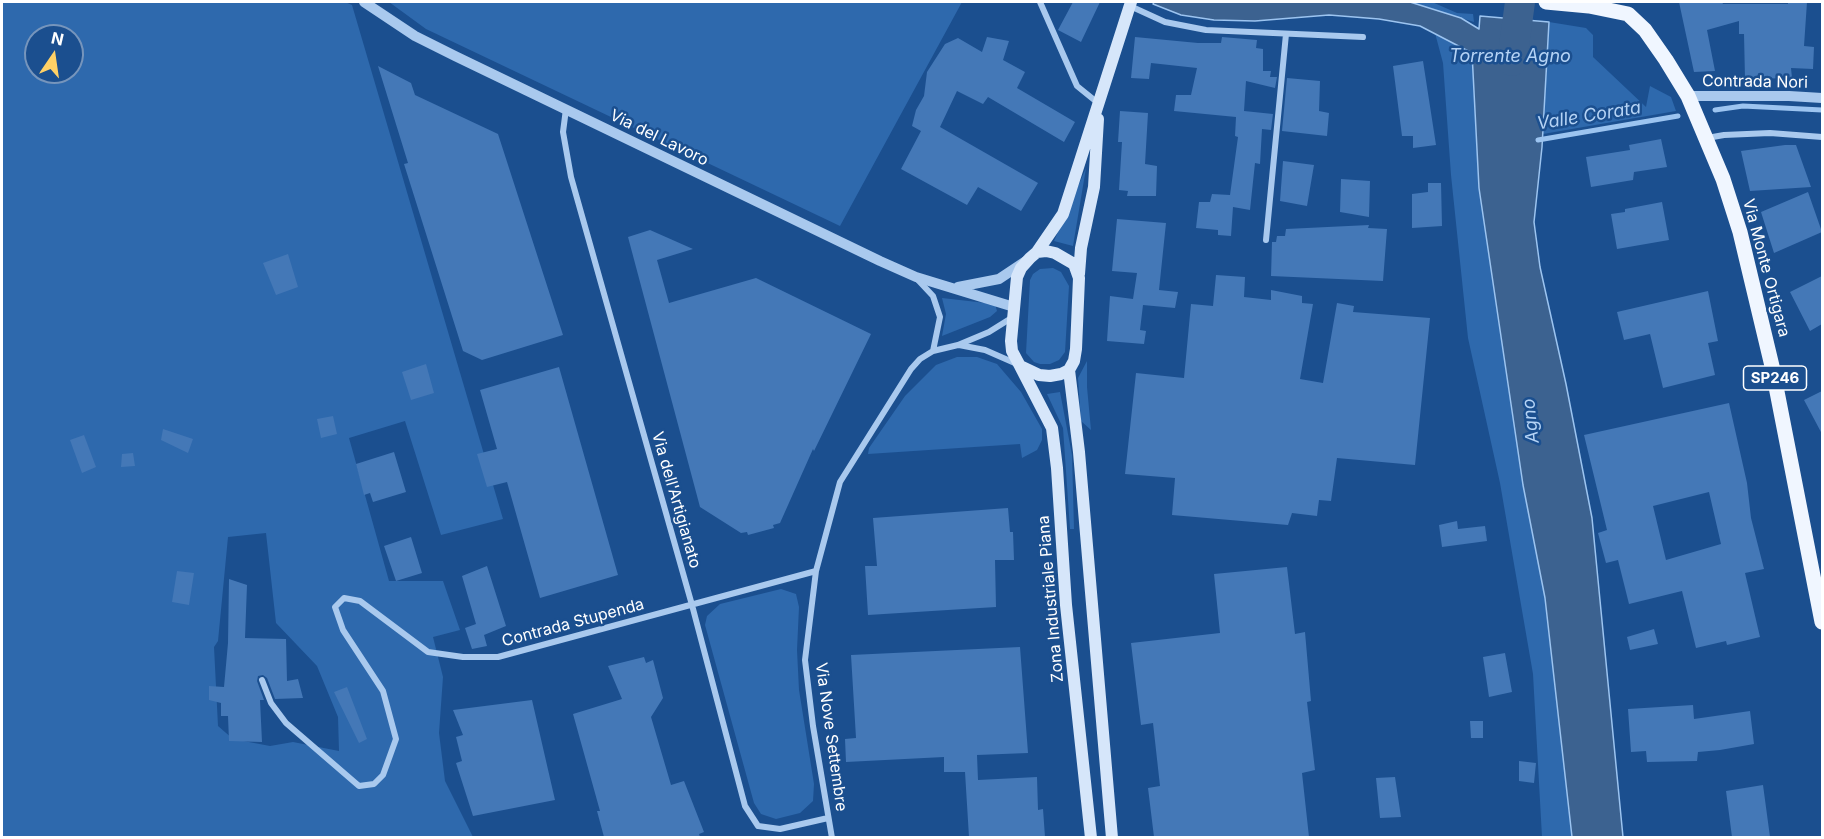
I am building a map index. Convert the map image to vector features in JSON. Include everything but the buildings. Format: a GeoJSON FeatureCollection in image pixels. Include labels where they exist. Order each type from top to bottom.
{"type":"FeatureCollection","features":[{"type":"Feature","properties":{"kind":"main road"},"geometry":{"type":"LineString","coordinates":[[1546,2],[1596,5]]}},
{"type":"Feature","properties":{"kind":"main road"},"geometry":{"type":"LineString","coordinates":[[1020,366],[1039,375],[1050,376],[1069,370],[1074,361],[1081,248],[1094,187],[1099,103],[1130,4]]}},
{"type":"Feature","properties":{"kind":"main road","name":"SP246"},"geometry":{"type":"LineString","coordinates":[[1596,5],[1627,8],[1666,60],[1688,96],[1706,138]]}},
{"type":"Feature","properties":{"kind":"main road","name":"Zona Industriale Piana"},"geometry":{"type":"LineString","coordinates":[[1091,837],[1066,605],[1057,468],[1052,428],[1012,351],[1017,277],[1021,268],[1063,214],[1099,103]]}},
{"type":"Feature","properties":{"kind":"main road","name":"Via Monte Ortigara"},"geometry":{"type":"LineString","coordinates":[[1706,138],[1734,211],[1751,277],[1772,366],[1822,622]]}},
{"type":"Feature","properties":{"kind":"main road"},"geometry":{"type":"LineString","coordinates":[[1033,255],[1046,251],[1065,258],[1074,264],[1079,278]]}},
{"type":"Feature","properties":{"kind":"main road"},"geometry":{"type":"LineString","coordinates":[[1069,370],[1112,837]]}},
{"type":"Feature","properties":{"kind":"street","name":"Via del Lavoro"},"geometry":{"type":"LineString","coordinates":[[364,2],[415,36],[915,277],[976,294],[1013,312]]}},
{"type":"Feature","properties":{"kind":"street"},"geometry":{"type":"LineString","coordinates":[[1040,2],[1077,86],[1099,103]]}},
{"type":"Feature","properties":{"kind":"street"},"geometry":{"type":"LineString","coordinates":[[1130,4],[1165,22],[1206,30],[1363,37]]}},
{"type":"Feature","properties":{"kind":"street"},"geometry":{"type":"LineString","coordinates":[[1266,240],[1286,34]]}},
{"type":"Feature","properties":{"kind":"street","name":"Contrada Nori"},"geometry":{"type":"LineString","coordinates":[[1688,96],[1822,98]]}},
{"type":"Feature","properties":{"kind":"street","name":"Via dell'Artigianato"},"geometry":{"type":"LineString","coordinates":[[566,109],[563,132],[570,177],[692,605],[745,806],[758,826],[780,830],[828,818]]}},
{"type":"Feature","properties":{"kind":"street"},"geometry":{"type":"LineString","coordinates":[[1706,138],[1770,133],[1822,137]]}},
{"type":"Feature","properties":{"kind":"street","name":"Via del Lavoro"},"geometry":{"type":"LineString","coordinates":[[949,288],[968,287],[999,279],[1033,255]]}},
{"type":"Feature","properties":{"kind":"street"},"geometry":{"type":"LineString","coordinates":[[915,277],[933,296],[940,317],[933,351]]}},
{"type":"Feature","properties":{"kind":"street","name":"Via Nove Settembre"},"geometry":{"type":"LineString","coordinates":[[832,837],[813,726],[805,660],[816,571],[840,482],[911,369],[920,359],[933,351],[958,345],[989,332],[1013,312]]}},
{"type":"Feature","properties":{"kind":"street","name":"Via Nove Settembre"},"geometry":{"type":"LineString","coordinates":[[958,345],[1000,355],[1020,366]]}},
{"type":"Feature","properties":{"kind":"street"},"geometry":{"type":"LineString","coordinates":[[692,605],[816,571]]}},
{"type":"Feature","properties":{"kind":"street","name":"Contrada Stupenda"},"geometry":{"type":"LineString","coordinates":[[262,680],[271,703],[295,731],[359,786],[374,784],[383,775],[396,739],[383,691],[343,630],[336,607],[344,598],[360,601],[428,652],[463,657],[498,657],[692,605]]}},
{"type":"Feature","properties":{"kind":"shaded area"},"geometry":{"type":"Polygon","coordinates":[[[2,2],[345,2],[352,5],[503,519],[441,535],[405,421],[349,438],[389,581],[443,581],[460,630],[433,637],[443,677],[439,733],[445,781],[473,837],[2,838],[2,2]],[[266,533],[228,537],[218,641],[214,647],[218,726],[233,739],[270,746],[293,742],[339,751],[338,717],[317,666],[276,623],[266,533]]]}},
{"type":"Feature","properties":{"kind":"shaded area"},"geometry":{"type":"Polygon","coordinates":[[[389,2],[962,2],[840,226],[426,29],[389,2]]]}},
{"type":"Feature","properties":{"kind":"shaded area"},"geometry":{"type":"Polygon","coordinates":[[[1410,2],[1432,2],[1457,13],[1473,14],[1474,22],[1410,2]]]}},
{"type":"Feature","properties":{"kind":"shaded area"},"geometry":{"type":"Polygon","coordinates":[[[1549,22],[1586,28],[1593,35],[1593,57],[1646,107],[1650,86],[1671,97],[1676,111],[1543,134],[1549,22]]]}},
{"type":"Feature","properties":{"kind":"shaded area"},"geometry":{"type":"Polygon","coordinates":[[[1435,33],[1472,53],[1479,188],[1523,485],[1545,598],[1572,837],[1542,837],[1533,674],[1500,483],[1468,338],[1451,175],[1443,63],[1435,33]]]}},
{"type":"Feature","properties":{"kind":"shaded area"},"geometry":{"type":"Polygon","coordinates":[[[1086,168],[1073,246],[1054,241],[1086,168]]]}},
{"type":"Feature","properties":{"kind":"shaded area"},"geometry":{"type":"Polygon","coordinates":[[[1053,268],[1061,272],[1069,286],[1065,352],[1059,360],[1050,364],[1040,364],[1034,362],[1026,353],[1030,280],[1033,274],[1040,269],[1053,268]]]}},
{"type":"Feature","properties":{"kind":"shaded area"},"geometry":{"type":"Polygon","coordinates":[[[942,298],[995,304],[997,311],[990,317],[942,336],[946,314],[942,298]]]}},
{"type":"Feature","properties":{"kind":"shaded area"},"geometry":{"type":"Polygon","coordinates":[[[957,357],[977,357],[997,364],[1021,392],[1042,429],[1042,440],[1037,450],[1022,458],[1020,444],[868,454],[869,448],[905,396],[936,365],[957,357]]]}},
{"type":"Feature","properties":{"kind":"shaded area"},"geometry":{"type":"Polygon","coordinates":[[[1087,361],[1091,430],[1081,421],[1078,378],[1087,361]]]}},
{"type":"Feature","properties":{"kind":"shaded area"},"geometry":{"type":"Polygon","coordinates":[[[1060,392],[1072,455],[1074,529],[1070,529],[1063,428],[1047,394],[1060,392]]]}},
{"type":"Feature","properties":{"kind":"shaded area"},"geometry":{"type":"Polygon","coordinates":[[[781,589],[796,594],[799,607],[797,650],[799,690],[814,784],[813,801],[800,813],[776,819],[761,814],[754,803],[705,625],[707,616],[720,604],[781,589]]]}},
{"type":"Feature","properties":{"kind":"water","name":"Torrente Agno"},"geometry":{"type":"Polygon","coordinates":[[[1154,2],[1410,2],[1461,18],[1479,29],[1480,16],[1549,22],[1542,147],[1534,222],[1540,267],[1592,518],[1623,837],[1572,837],[1545,598],[1523,485],[1479,188],[1472,53],[1420,26],[1379,19],[1329,15],[1255,21],[1214,20],[1181,15],[1153,4],[1154,2]]]}},
{"type":"Feature","properties":{"kind":"waterway","name":"Agno"},"geometry":{"type":"LineString","coordinates":[[1512,61],[1520,2]]}},
{"type":"Feature","properties":{"kind":"waterway","name":"Valle Corata"},"geometry":{"type":"LineString","coordinates":[[1715,110],[1743,106],[1822,110]]}},
{"type":"Feature","properties":{"kind":"waterway","name":"Valle Corata"},"geometry":{"type":"LineString","coordinates":[[1538,140],[1678,116]]}}]}
